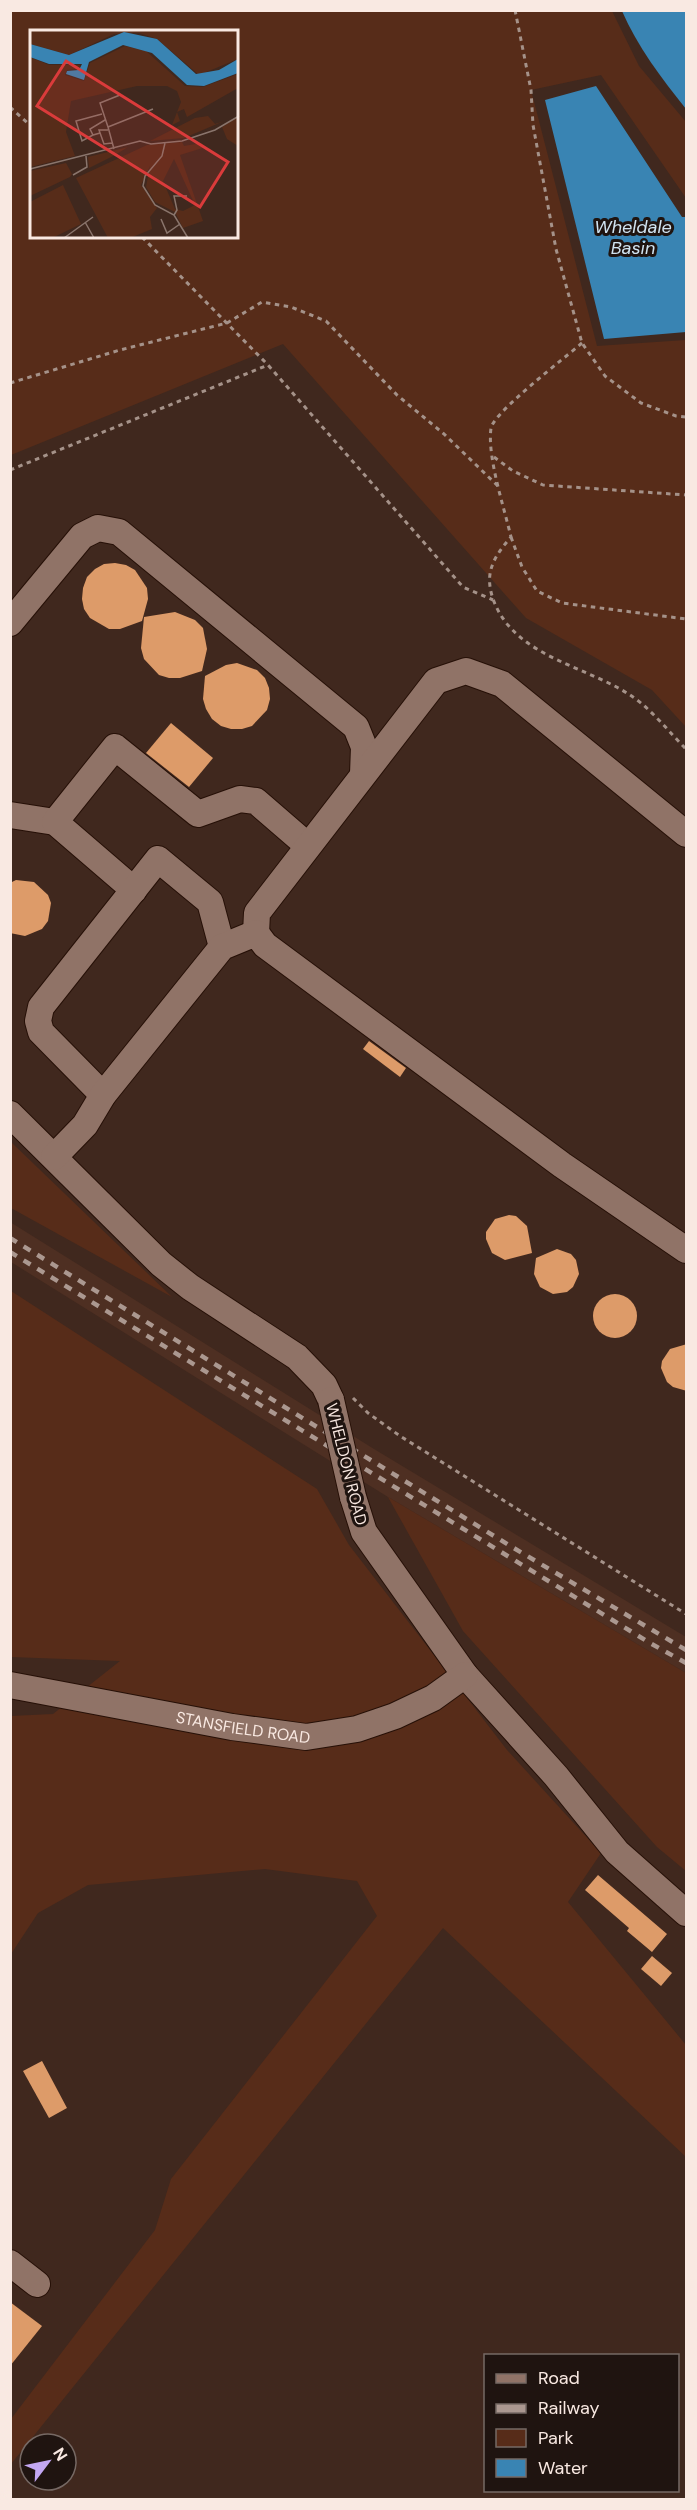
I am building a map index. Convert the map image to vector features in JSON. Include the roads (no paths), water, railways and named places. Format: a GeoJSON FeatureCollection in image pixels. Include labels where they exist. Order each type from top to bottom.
{"type":"FeatureCollection","features":[{"type":"Feature","properties":{"kind":"street"},"geometry":{"type":"LineString","coordinates":[[10,624],[82,536],[98,528],[118,532],[356,727],[364,747],[363,774]]}},
{"type":"Feature","properties":{"kind":"street"},"geometry":{"type":"LineString","coordinates":[[687,834],[502,684],[466,671],[436,681],[257,913],[256,933],[265,945],[543,1151],[687,1250]]}},
{"type":"Feature","properties":{"kind":"street"},"geometry":{"type":"LineString","coordinates":[[55,822],[115,747],[198,814],[240,800],[256,801],[308,846]]}},
{"type":"Feature","properties":{"kind":"street"},"geometry":{"type":"LineString","coordinates":[[10,815],[55,822],[134,890]]}},
{"type":"Feature","properties":{"kind":"street"},"geometry":{"type":"LineString","coordinates":[[103,1095],[41,1032],[38,1021],[41,1007],[158,860],[210,902],[222,947]]}},
{"type":"Feature","properties":{"kind":"street"},"geometry":{"type":"LineString","coordinates":[[54,1157],[85,1125],[103,1095],[222,947],[256,933]]}},
{"type":"Feature","properties":{"kind":"street","name":"WHELDON ROAD"},"geometry":{"type":"LineString","coordinates":[[10,1114],[161,1264],[190,1287],[297,1357],[324,1385],[341,1397],[352,1497],[364,1532],[465,1675],[556,1776],[617,1852],[687,1913]]}},
{"type":"Feature","properties":{"kind":"street","name":"STANSFIELD ROAD"},"geometry":{"type":"LineString","coordinates":[[10,1685],[232,1727],[306,1737],[357,1729],[395,1716],[433,1698],[465,1675]]}},
{"type":"Feature","properties":{"kind":"street"},"geometry":{"type":"LineString","coordinates":[[10,2263],[37,2284]]}},
{"type":"Feature","properties":{"kind":"water"},"geometry":{"type":"Polygon","coordinates":[[[622,11],[686,11],[686,109],[659,74],[622,11]]]}},
{"type":"Feature","properties":{"kind":"water","name":"Wheldale Basin"},"geometry":{"type":"Polygon","coordinates":[[[596,86],[682,217],[686,217],[686,332],[604,339],[545,100],[596,86]]]}},
{"type":"Feature","properties":{"kind":"railway"},"geometry":{"type":"LineString","coordinates":[[10,1238],[512,1547],[686,1650]]}},
{"type":"Feature","properties":{"kind":"railway"},"geometry":{"type":"LineString","coordinates":[[10,1252],[686,1663]]}}]}
